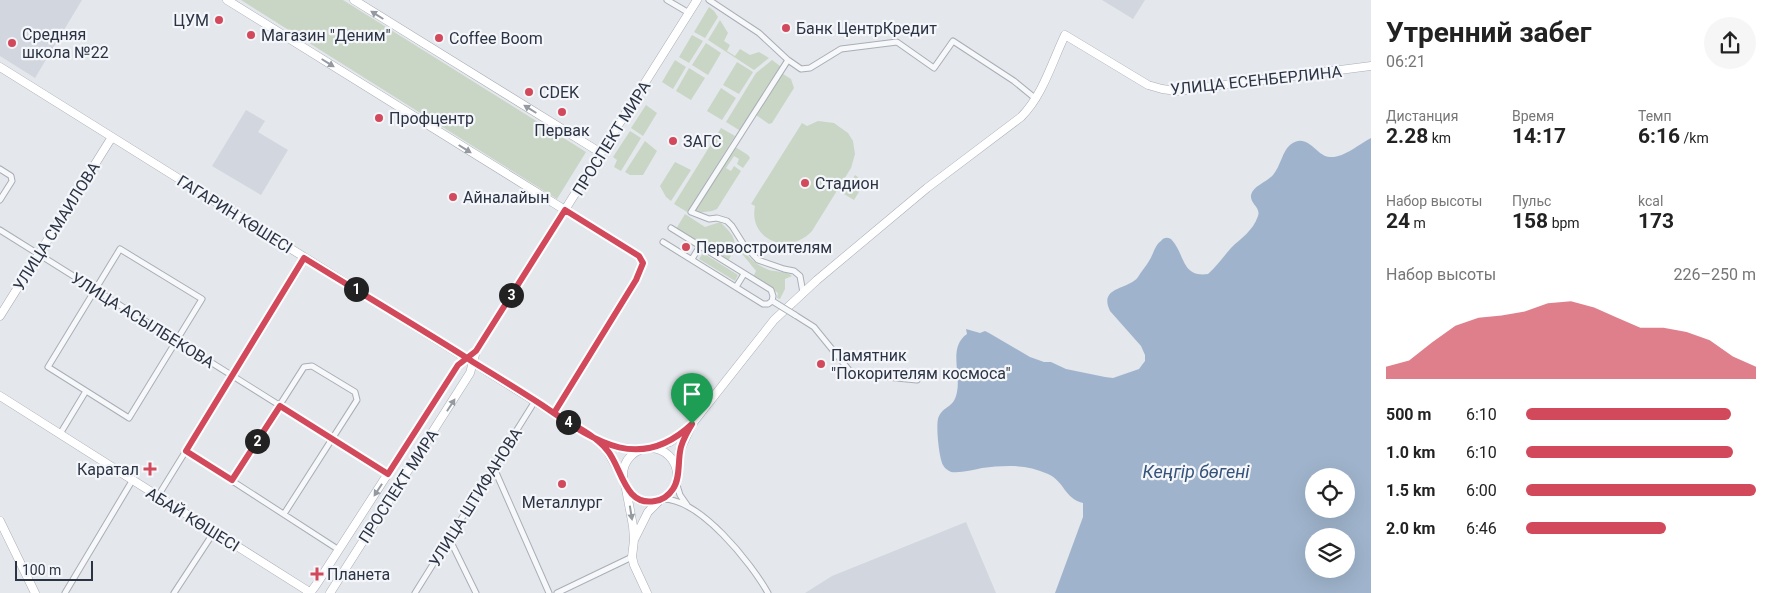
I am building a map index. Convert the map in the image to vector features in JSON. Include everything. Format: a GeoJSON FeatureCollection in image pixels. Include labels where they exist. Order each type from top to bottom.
{"type":"FeatureCollection","features":[{"type":"Feature","properties":{"kind":"street"},"geometry":{"type":"LineString","coordinates":[[227,0],[639,256],[643,263],[636,280],[554,413]]}},
{"type":"Feature","properties":{"kind":"street"},"geometry":{"type":"LineString","coordinates":[[354,0],[601,153]]}},
{"type":"Feature","properties":{"kind":"street"},"geometry":{"type":"LineString","coordinates":[[667,0],[689,13]]}},
{"type":"Feature","properties":{"kind":"street","name":"ПРОСПЕКТ МИРА"},"geometry":{"type":"LineString","coordinates":[[310,593],[458,365],[470,360],[476,351],[697,0]]}},
{"type":"Feature","properties":{"kind":"street"},"geometry":{"type":"LineString","coordinates":[[687,505],[680,495],[676,482],[682,442],[692,424],[761,335],[803,293],[927,188],[1021,117],[1036,99],[1014,81],[954,41],[934,68],[897,42],[841,49],[810,68],[801,68],[788,60],[760,33],[710,0]]}},
{"type":"Feature","properties":{"kind":"street","name":"УЛИЦА ЕСЕНБЕРЛИНА"},"geometry":{"type":"LineString","coordinates":[[1036,99],[1065,34],[1148,85],[1162,90],[1177,91],[1371,66]]}},
{"type":"Feature","properties":{"kind":"street"},"geometry":{"type":"LineString","coordinates":[[788,60],[691,212],[709,219],[716,218],[727,221],[744,245],[758,260],[794,271],[800,276],[803,293]]}},
{"type":"Feature","properties":{"kind":"street","name":"ГАГАРИН КӨШЕСІ"},"geometry":{"type":"LineString","coordinates":[[0,67],[597,440]]}},
{"type":"Feature","properties":{"kind":"street","name":"УЛИЦА СМАИЛОВА"},"geometry":{"type":"LineString","coordinates":[[0,316],[112,138]]}},
{"type":"Feature","properties":{"kind":"street"},"geometry":{"type":"LineString","coordinates":[[0,169],[11,176],[12,181],[0,200]]}},
{"type":"Feature","properties":{"kind":"street"},"geometry":{"type":"LineString","coordinates":[[671,228],[771,290],[773,302]]}},
{"type":"Feature","properties":{"kind":"street","name":"УЛИЦА АСЫЛБЕКОВА"},"geometry":{"type":"LineString","coordinates":[[0,230],[388,474]]}},
{"type":"Feature","properties":{"kind":"street"},"geometry":{"type":"LineString","coordinates":[[663,242],[763,304],[773,302]]}},
{"type":"Feature","properties":{"kind":"street"},"geometry":{"type":"LineString","coordinates":[[692,260],[700,246]]}},
{"type":"Feature","properties":{"kind":"street"},"geometry":{"type":"LineString","coordinates":[[120,249],[202,300],[176,341],[129,418],[48,368],[120,249]]}},
{"type":"Feature","properties":{"kind":"street"},"geometry":{"type":"LineString","coordinates":[[158,496],[304,258]]}},
{"type":"Feature","properties":{"kind":"street"},"geometry":{"type":"LineString","coordinates":[[736,287],[744,274]]}},
{"type":"Feature","properties":{"kind":"street"},"geometry":{"type":"LineString","coordinates":[[773,302],[814,327],[849,370],[856,374],[917,380]]}},
{"type":"Feature","properties":{"kind":"street","name":"ПРОСПЕКТ МИРА"},"geometry":{"type":"LineString","coordinates":[[330,593],[470,373],[470,360]]}},
{"type":"Feature","properties":{"kind":"street"},"geometry":{"type":"LineString","coordinates":[[232,480],[304,367],[312,366],[355,392],[357,400],[284,514]]}},
{"type":"Feature","properties":{"kind":"street"},"geometry":{"type":"LineString","coordinates":[[60,434],[86,391]]}},
{"type":"Feature","properties":{"kind":"street","name":"АБАЙ КӨШЕСІ"},"geometry":{"type":"LineString","coordinates":[[0,396],[310,593]]}},
{"type":"Feature","properties":{"kind":"street","name":"УЛИЦА ШТИФАНОВА"},"geometry":{"type":"LineString","coordinates":[[415,593],[535,401]]}},
{"type":"Feature","properties":{"kind":"street"},"geometry":{"type":"LineString","coordinates":[[597,440],[620,448],[653,448],[670,442],[692,424]]}},
{"type":"Feature","properties":{"kind":"street"},"geometry":{"type":"LineString","coordinates":[[597,440],[607,450],[626,487],[634,540],[632,557],[647,593]]}},
{"type":"Feature","properties":{"kind":"street"},"geometry":{"type":"LineString","coordinates":[[623,479],[626,462],[633,453],[643,448]]}},
{"type":"Feature","properties":{"kind":"street"},"geometry":{"type":"LineString","coordinates":[[653,448],[669,455],[673,459],[677,470]]}},
{"type":"Feature","properties":{"kind":"street"},"geometry":{"type":"LineString","coordinates":[[186,451],[339,550]]}},
{"type":"Feature","properties":{"kind":"street"},"geometry":{"type":"LineString","coordinates":[[494,468],[549,593]]}},
{"type":"Feature","properties":{"kind":"street"},"geometry":{"type":"LineString","coordinates":[[65,593],[132,481]]}},
{"type":"Feature","properties":{"kind":"street"},"geometry":{"type":"LineString","coordinates":[[634,540],[648,512],[670,493],[676,482]]}},
{"type":"Feature","properties":{"kind":"street"},"geometry":{"type":"LineString","coordinates":[[626,487],[632,495],[641,500],[650,502],[674,500],[687,505],[708,521],[731,543],[761,581],[768,593]]}},
{"type":"Feature","properties":{"kind":"street"},"geometry":{"type":"LineString","coordinates":[[0,521],[35,593]]}},
{"type":"Feature","properties":{"kind":"street"},"geometry":{"type":"LineString","coordinates":[[174,593],[214,532]]}},
{"type":"Feature","properties":{"kind":"street"},"geometry":{"type":"LineString","coordinates":[[449,538],[476,593]]}},
{"type":"Feature","properties":{"kind":"street"},"geometry":{"type":"LineString","coordinates":[[557,593],[632,557]]}},
{"type":"Feature","properties":{"kind":"shaded area"},"geometry":{"type":"Polygon","coordinates":[[[0,0],[82,0],[35,78],[0,56],[0,0]]]}},
{"type":"Feature","properties":{"kind":"shaded area"},"geometry":{"type":"Polygon","coordinates":[[[1102,0],[1145,0],[1133,19],[1102,0]]]}},
{"type":"Feature","properties":{"kind":"shaded area"},"geometry":{"type":"Polygon","coordinates":[[[246,110],[265,121],[258,132],[288,150],[261,195],[212,166],[246,110]]]}},
{"type":"Feature","properties":{"kind":"shaded area"},"geometry":{"type":"Polygon","coordinates":[[[966,522],[996,593],[805,593],[832,576],[966,522]]]}},
{"type":"Feature","properties":{"kind":"green space"},"geometry":{"type":"Polygon","coordinates":[[[241,0],[343,0],[586,152],[557,199],[241,0]]]}},
{"type":"Feature","properties":{"kind":"green space"},"geometry":{"type":"Polygon","coordinates":[[[709,7],[718,17],[705,38],[694,32],[709,7]]]}},
{"type":"Feature","properties":{"kind":"green space"},"geometry":{"type":"Polygon","coordinates":[[[720,20],[728,33],[724,41],[730,45],[727,51],[735,56],[740,49],[750,55],[759,52],[769,58],[754,70],[708,40],[720,20]]]}},
{"type":"Feature","properties":{"kind":"green space"},"geometry":{"type":"Polygon","coordinates":[[[692,35],[703,41],[689,63],[679,57],[692,35]]]}},
{"type":"Feature","properties":{"kind":"green space"},"geometry":{"type":"Polygon","coordinates":[[[706,43],[721,53],[708,75],[692,65],[706,43]]]}},
{"type":"Feature","properties":{"kind":"green space"},"geometry":{"type":"Polygon","coordinates":[[[675,60],[686,67],[673,89],[662,82],[675,60]]]}},
{"type":"Feature","properties":{"kind":"green space"},"geometry":{"type":"Polygon","coordinates":[[[772,60],[781,68],[741,130],[739,130],[726,122],[756,73],[772,60]]]}},
{"type":"Feature","properties":{"kind":"green space"},"geometry":{"type":"Polygon","coordinates":[[[737,62],[753,72],[739,94],[723,85],[737,62]]]}},
{"type":"Feature","properties":{"kind":"green space"},"geometry":{"type":"Polygon","coordinates":[[[689,68],[705,78],[691,100],[676,91],[689,68]]]}},
{"type":"Feature","properties":{"kind":"green space"},"geometry":{"type":"Polygon","coordinates":[[[783,74],[791,79],[794,88],[772,123],[769,124],[756,115],[783,74]]]}},
{"type":"Feature","properties":{"kind":"green space"},"geometry":{"type":"Polygon","coordinates":[[[721,88],[736,98],[722,120],[707,111],[721,88]]]}},
{"type":"Feature","properties":{"kind":"green space"},"geometry":{"type":"Polygon","coordinates":[[[646,105],[657,113],[643,136],[631,128],[646,105]]]}},
{"type":"Feature","properties":{"kind":"green space"},"geometry":{"type":"Polygon","coordinates":[[[818,121],[834,123],[848,133],[853,141],[855,154],[851,168],[812,231],[803,238],[792,242],[772,241],[758,228],[754,218],[755,206],[751,204],[802,123],[807,126],[818,121]]]}},
{"type":"Feature","properties":{"kind":"green space"},"geometry":{"type":"Polygon","coordinates":[[[721,128],[735,136],[687,212],[674,204],[721,128]]]}},
{"type":"Feature","properties":{"kind":"green space"},"geometry":{"type":"Polygon","coordinates":[[[630,131],[641,138],[621,171],[614,167],[617,160],[613,157],[630,131]]]}},
{"type":"Feature","properties":{"kind":"green space"},"geometry":{"type":"Polygon","coordinates":[[[645,141],[657,151],[643,175],[630,175],[625,172],[645,141]]]}},
{"type":"Feature","properties":{"kind":"green space"},"geometry":{"type":"Polygon","coordinates":[[[735,148],[750,158],[743,168],[737,164],[739,159],[734,156],[726,168],[731,171],[734,166],[741,171],[717,209],[696,213],[695,211],[735,148]]]}},
{"type":"Feature","properties":{"kind":"green space"},"geometry":{"type":"Polygon","coordinates":[[[675,162],[691,170],[671,201],[666,197],[660,186],[675,162]]]}},
{"type":"Feature","properties":{"kind":"green space"},"geometry":{"type":"Polygon","coordinates":[[[855,175],[865,182],[854,200],[844,194],[855,175]]]}},
{"type":"Feature","properties":{"kind":"green space"},"geometry":{"type":"Polygon","coordinates":[[[685,214],[705,227],[720,222],[725,227],[735,244],[728,261],[676,229],[685,214]]]}},
{"type":"Feature","properties":{"kind":"green space"},"geometry":{"type":"Polygon","coordinates":[[[740,247],[760,266],[769,270],[785,272],[792,276],[785,279],[785,289],[780,299],[777,298],[778,293],[753,277],[756,271],[739,250],[740,247]]]}},
{"type":"Feature","properties":{"kind":"green space"},"geometry":{"type":"Polygon","coordinates":[[[703,253],[738,275],[735,281],[699,259],[703,253]]]}},
{"type":"Feature","properties":{"kind":"water","name":"Кеңгір бөгені"},"geometry":{"type":"Polygon","coordinates":[[[1371,138],[1371,593],[1055,593],[1083,517],[1083,503],[1068,494],[1054,477],[1032,468],[1007,466],[951,472],[943,465],[937,425],[941,412],[952,404],[956,397],[958,385],[956,361],[958,346],[961,339],[967,334],[966,329],[980,333],[985,331],[1030,357],[1044,362],[1051,362],[1066,369],[1113,378],[1139,369],[1145,361],[1145,355],[1141,346],[1110,311],[1107,303],[1111,293],[1138,277],[1164,238],[1171,239],[1176,245],[1188,268],[1199,274],[1208,274],[1253,226],[1259,213],[1251,198],[1252,192],[1273,175],[1285,151],[1296,141],[1307,143],[1325,156],[1335,157],[1346,153],[1371,138]]]}},
{"type":"Feature","properties":{"kind":"place","name":"ЦУМ"},"geometry":{"type":"Point","coordinates":[219,20]}},
{"type":"Feature","properties":{"kind":"place","name":"Банк ЦентрКредит"},"geometry":{"type":"Point","coordinates":[786,28]}},
{"type":"Feature","properties":{"kind":"place","name":"Магазин \"Деним\""},"geometry":{"type":"Point","coordinates":[251,35]}},
{"type":"Feature","properties":{"kind":"place","name":"Coffee Boom"},"geometry":{"type":"Point","coordinates":[439,38]}},
{"type":"Feature","properties":{"kind":"place","name":"Средняя школа №22"},"geometry":{"type":"Point","coordinates":[12,43]}},
{"type":"Feature","properties":{"kind":"place","name":"CDEK"},"geometry":{"type":"Point","coordinates":[529,92]}},
{"type":"Feature","properties":{"kind":"place","name":"Первак"},"geometry":{"type":"Point","coordinates":[562,112]}},
{"type":"Feature","properties":{"kind":"place","name":"Профцентр"},"geometry":{"type":"Point","coordinates":[379,118]}},
{"type":"Feature","properties":{"kind":"place","name":"ЗАГС"},"geometry":{"type":"Point","coordinates":[673,141]}},
{"type":"Feature","properties":{"kind":"place","name":"Стадион"},"geometry":{"type":"Point","coordinates":[805,183]}},
{"type":"Feature","properties":{"kind":"place","name":"Айналайын"},"geometry":{"type":"Point","coordinates":[453,197]}},
{"type":"Feature","properties":{"kind":"place","name":"Первостроителям"},"geometry":{"type":"Point","coordinates":[686,247]}},
{"type":"Feature","properties":{"kind":"place","name":"Памятник \"Покорителям космоса\""},"geometry":{"type":"Point","coordinates":[821,364]}},
{"type":"Feature","properties":{"kind":"place","name":"Каратал"},"geometry":{"type":"Point","coordinates":[150,469]}},
{"type":"Feature","properties":{"kind":"place","name":"Металлург"},"geometry":{"type":"Point","coordinates":[562,484]}},
{"type":"Feature","properties":{"kind":"place","name":"Планета"},"geometry":{"type":"Point","coordinates":[317,574]}},
{"type":"Feature","properties":{"kind":"route"},"geometry":{"type":"LineString","coordinates":[[692,424],[670,442],[653,448],[620,448],[597,440],[554,413],[473,362],[467,358],[423,330],[304,258],[186,451],[232,480],[280,406],[388,474],[458,365],[467,358],[476,351],[565,210],[639,256],[643,263],[636,280],[554,413],[597,440],[613,458],[629,492],[636,498],[650,502],[662,499],[674,488],[678,476],[677,470],[682,442],[692,424]]}}]}
